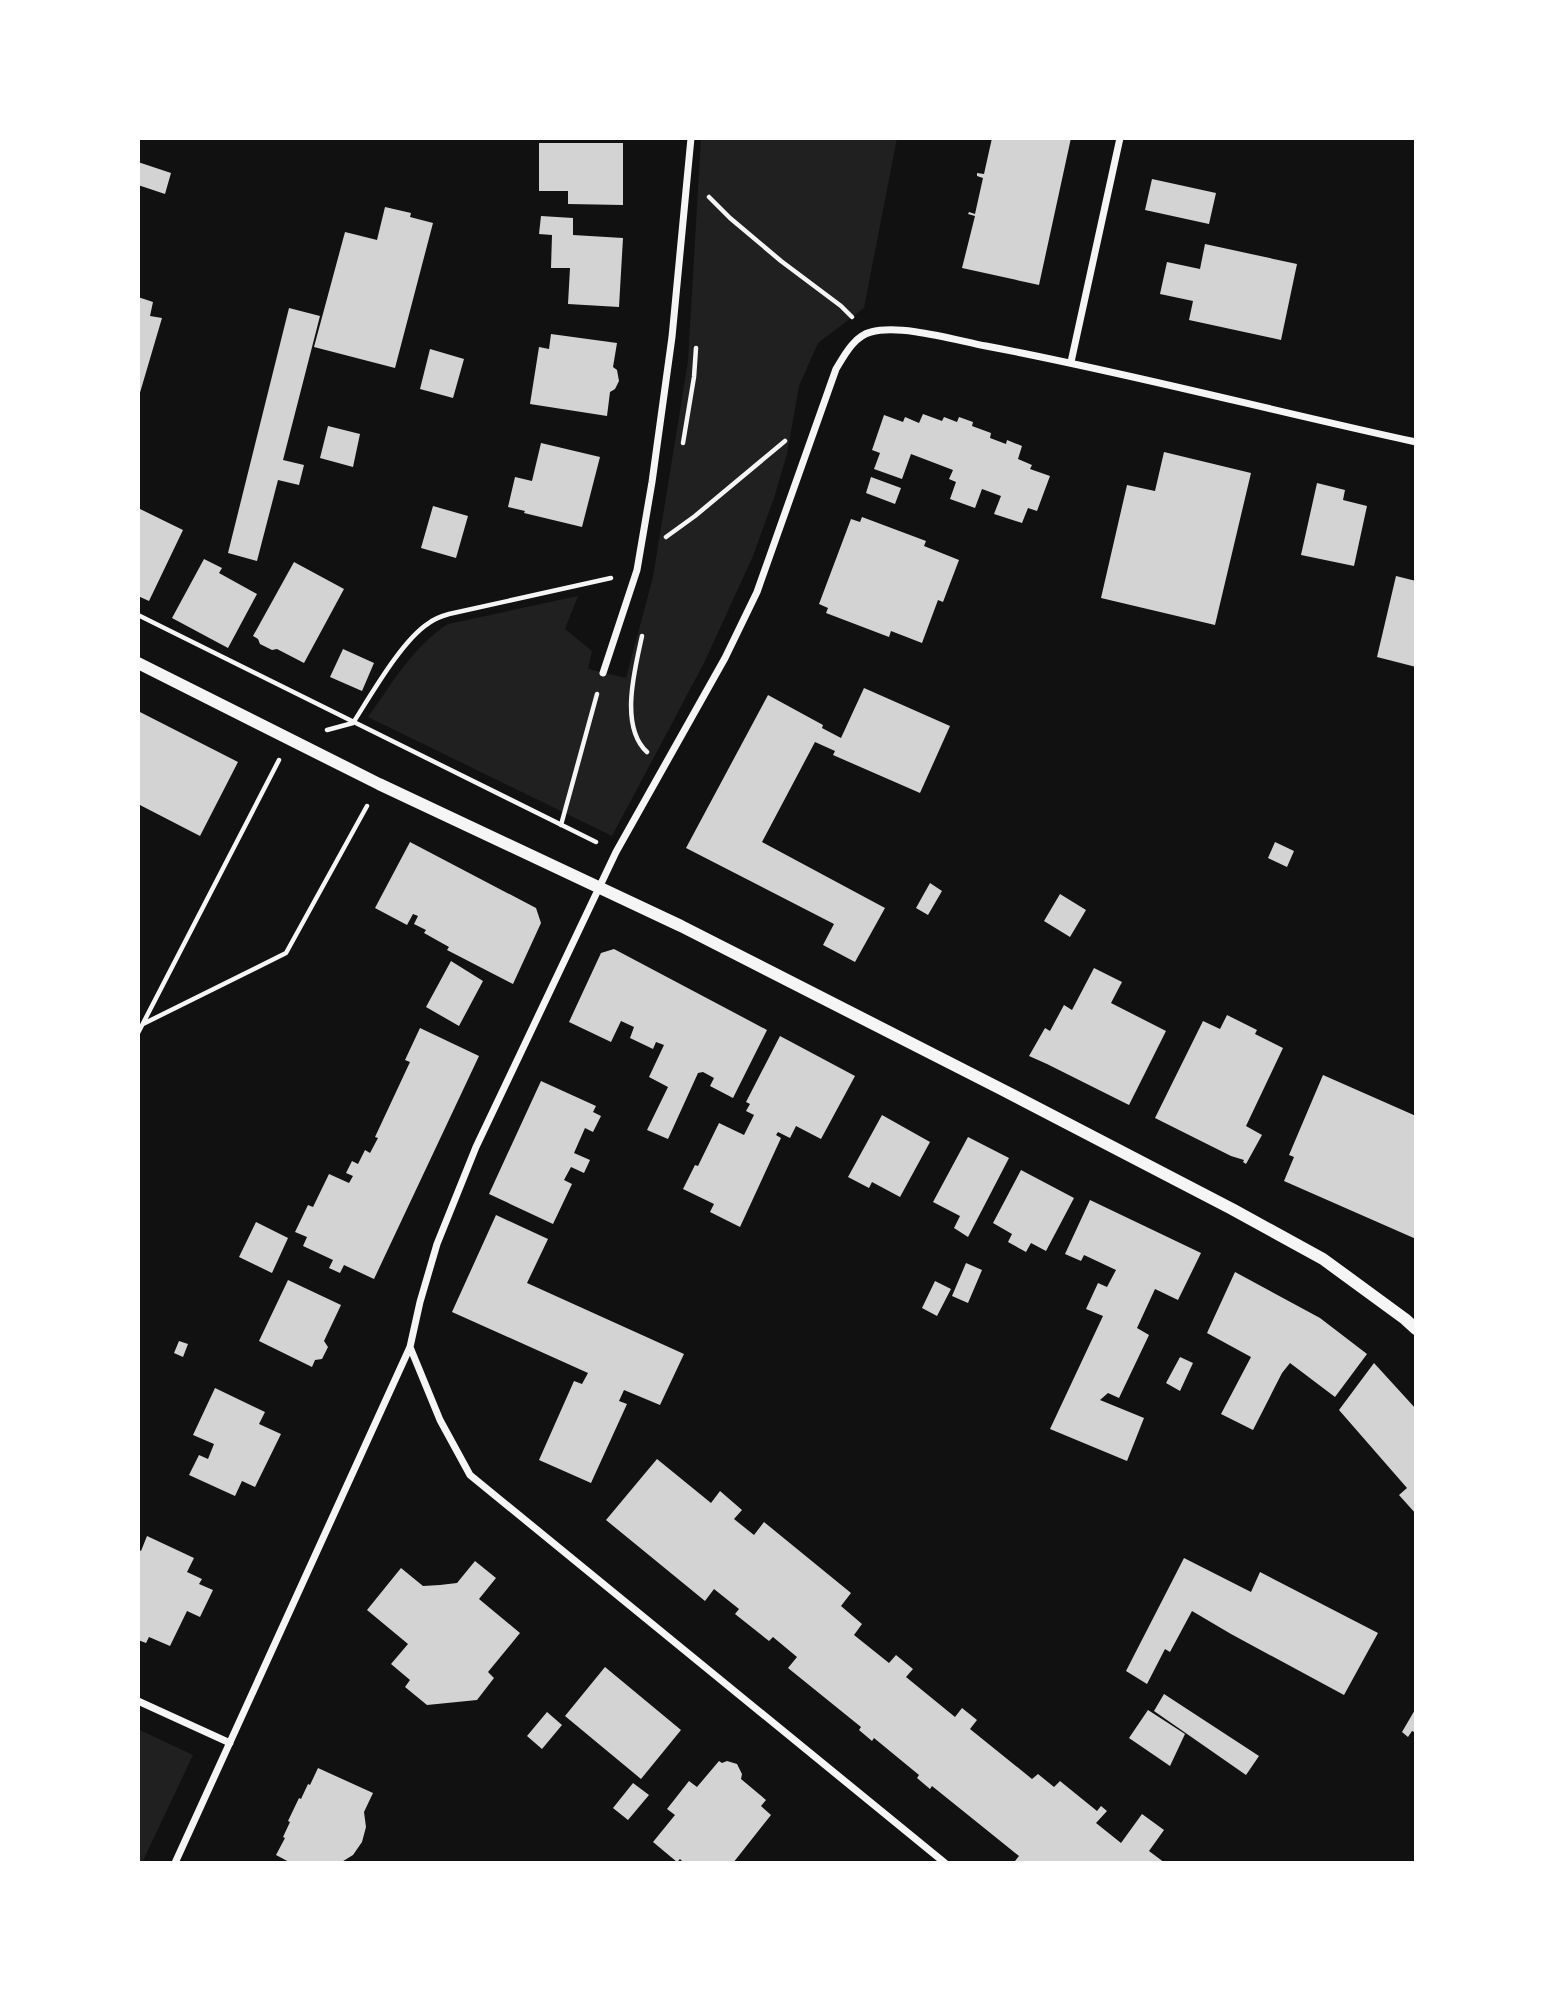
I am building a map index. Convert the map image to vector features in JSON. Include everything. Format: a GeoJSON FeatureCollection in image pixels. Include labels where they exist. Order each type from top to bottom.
{"type":"FeatureCollection","features":[{"type":"Feature","properties":{"kind":"street"},"geometry":{"type":"LineString","coordinates":[[603,673],[637,570],[652,482],[672,337],[691,138]]}},
{"type":"Feature","properties":{"kind":"street"},"geometry":{"type":"LineString","coordinates":[[1071,362],[1120,138]]}},
{"type":"Feature","properties":{"kind":"street"},"geometry":{"type":"LineString","coordinates":[[175,1863],[410,1347],[437,1244],[476,1147],[615,852],[725,658],[757,592],[836,369],[858,339],[867,332],[889,329],[920,333],[1071,362],[1416,442]]}},
{"type":"Feature","properties":{"kind":"street"},"geometry":{"type":"LineString","coordinates":[[138,663],[379,784],[681,926],[1002,1089],[1323,1259],[1416,1329]]}},
{"type":"Feature","properties":{"kind":"street"},"geometry":{"type":"LineString","coordinates":[[410,1347],[440,1420],[470,1475],[945,1863]]}},
{"type":"Feature","properties":{"kind":"street"},"geometry":{"type":"LineString","coordinates":[[138,1701],[230,1742]]}},
{"type":"Feature","properties":{"kind":"path"},"geometry":{"type":"LineString","coordinates":[[710,197],[730,219],[841,306],[867,332]]}},
{"type":"Feature","properties":{"kind":"path"},"geometry":{"type":"LineString","coordinates":[[138,1033],[290,740],[354,723],[377,685],[411,640],[429,622],[449,614],[637,570],[662,540],[794,434],[814,434]]}},
{"type":"Feature","properties":{"kind":"path"},"geometry":{"type":"LineString","coordinates":[[138,615],[615,852]]}},
{"type":"Feature","properties":{"kind":"path"},"geometry":{"type":"LineString","coordinates":[[643,631],[632,683],[634,729],[643,748],[663,767]]}},
{"type":"Feature","properties":{"kind":"path"},"geometry":{"type":"LineString","coordinates":[[561,825],[603,673]]}},
{"type":"Feature","properties":{"kind":"path"},"geometry":{"type":"LineString","coordinates":[[142,1025],[286,953],[379,784]]}},
{"type":"Feature","properties":{"kind":"shaded area"},"geometry":{"type":"Polygon","coordinates":[[[701,138],[897,138],[864,308],[818,343],[799,386],[787,454],[753,556],[704,663],[612,836],[368,717],[414,654],[448,624],[578,596],[565,629],[592,651],[588,669],[626,678],[653,577],[688,361],[701,138]]]}},
{"type":"Feature","properties":{"kind":"shaded area"},"geometry":{"type":"Polygon","coordinates":[[[138,1729],[193,1755],[142,1863],[138,1863],[138,1729]]]}},
{"type":"Feature","properties":{"kind":"building"},"geometry":{"type":"Polygon","coordinates":[[[992,138],[1071,138],[1039,285],[962,268],[975,216],[968,214],[975,214],[983,178],[977,176],[977,173],[984,174],[992,138]]]}},
{"type":"Feature","properties":{"kind":"building"},"geometry":{"type":"Polygon","coordinates":[[[539,143],[623,143],[623,205],[568,204],[568,191],[539,191],[539,143]]]}},
{"type":"Feature","properties":{"kind":"building"},"geometry":{"type":"Polygon","coordinates":[[[138,162],[171,173],[165,194],[138,185],[138,162]]]}},
{"type":"Feature","properties":{"kind":"building"},"geometry":{"type":"Polygon","coordinates":[[[1152,179],[1216,193],[1209,224],[1145,210],[1152,179]]]}},
{"type":"Feature","properties":{"kind":"building"},"geometry":{"type":"Polygon","coordinates":[[[385,207],[411,213],[410,217],[433,223],[395,368],[314,347],[345,232],[377,240],[385,207]]]}},
{"type":"Feature","properties":{"kind":"building"},"geometry":{"type":"Polygon","coordinates":[[[541,216],[573,218],[573,235],[623,238],[619,307],[568,304],[570,268],[551,268],[552,235],[539,234],[541,216]]]}},
{"type":"Feature","properties":{"kind":"building"},"geometry":{"type":"Polygon","coordinates":[[[1205,244],[1297,264],[1281,340],[1189,320],[1193,301],[1160,294],[1167,262],[1200,269],[1205,244]]]}},
{"type":"Feature","properties":{"kind":"building"},"geometry":{"type":"Polygon","coordinates":[[[138,297],[153,302],[150,316],[162,318],[139,396],[138,297]]]}},
{"type":"Feature","properties":{"kind":"building"},"geometry":{"type":"Polygon","coordinates":[[[289,308],[320,316],[283,460],[304,465],[299,485],[278,480],[257,561],[228,553],[289,308]]]}},
{"type":"Feature","properties":{"kind":"building"},"geometry":{"type":"Polygon","coordinates":[[[551,334],[617,343],[613,367],[617,370],[619,381],[610,392],[607,416],[530,404],[539,347],[549,349],[551,334]]]}},
{"type":"Feature","properties":{"kind":"building"},"geometry":{"type":"Polygon","coordinates":[[[430,349],[464,359],[453,398],[420,389],[430,349]]]}},
{"type":"Feature","properties":{"kind":"building"},"geometry":{"type":"Polygon","coordinates":[[[923,414],[942,421],[944,417],[957,422],[959,417],[973,422],[972,426],[991,433],[990,438],[1006,444],[1007,440],[1022,446],[1018,459],[1032,465],[1030,469],[1050,476],[1037,511],[1028,508],[1022,523],[994,514],[1001,496],[982,489],[975,508],[950,499],[956,482],[949,479],[953,470],[911,454],[902,479],[874,469],[880,453],[872,450],[884,415],[903,422],[905,417],[919,423],[923,414]]]}},
{"type":"Feature","properties":{"kind":"building"},"geometry":{"type":"Polygon","coordinates":[[[328,426],[360,434],[353,467],[320,458],[328,426]]]}},
{"type":"Feature","properties":{"kind":"building"},"geometry":{"type":"Polygon","coordinates":[[[541,443],[600,457],[582,527],[508,507],[515,477],[532,481],[541,443]]]}},
{"type":"Feature","properties":{"kind":"building"},"geometry":{"type":"Polygon","coordinates":[[[1164,452],[1251,473],[1215,625],[1101,598],[1127,485],[1155,491],[1164,452]]]}},
{"type":"Feature","properties":{"kind":"building"},"geometry":{"type":"Polygon","coordinates":[[[871,477],[901,488],[895,504],[866,493],[871,477]]]}},
{"type":"Feature","properties":{"kind":"building"},"geometry":{"type":"Polygon","coordinates":[[[1317,483],[1345,490],[1343,500],[1367,506],[1354,566],[1301,555],[1317,483]]]}},
{"type":"Feature","properties":{"kind":"building"},"geometry":{"type":"Polygon","coordinates":[[[433,506],[468,516],[456,558],[421,548],[433,506]]]}},
{"type":"Feature","properties":{"kind":"building"},"geometry":{"type":"Polygon","coordinates":[[[138,508],[183,530],[149,601],[138,596],[138,508]]]}},
{"type":"Feature","properties":{"kind":"building"},"geometry":{"type":"Polygon","coordinates":[[[862,517],[926,541],[924,546],[959,560],[943,602],[938,600],[922,643],[891,631],[889,637],[826,613],[828,608],[819,604],[851,519],[860,522],[862,517]]]}},
{"type":"Feature","properties":{"kind":"building"},"geometry":{"type":"Polygon","coordinates":[[[204,559],[222,568],[219,573],[257,594],[228,648],[172,618],[204,559]]]}},
{"type":"Feature","properties":{"kind":"building"},"geometry":{"type":"Polygon","coordinates":[[[294,562],[344,589],[304,663],[277,649],[272,650],[260,644],[253,636],[294,562]]]}},
{"type":"Feature","properties":{"kind":"building"},"geometry":{"type":"Polygon","coordinates":[[[1396,576],[1416,581],[1416,667],[1377,657],[1396,576]]]}},
{"type":"Feature","properties":{"kind":"building"},"geometry":{"type":"Polygon","coordinates":[[[343,649],[374,663],[362,691],[330,677],[343,649]]]}},
{"type":"Feature","properties":{"kind":"building"},"geometry":{"type":"Polygon","coordinates":[[[864,688],[950,726],[920,793],[833,755],[835,751],[815,742],[762,842],[885,908],[855,962],[823,945],[834,924],[686,848],[768,695],[841,738],[864,688]]]}},
{"type":"Feature","properties":{"kind":"building"},"geometry":{"type":"Polygon","coordinates":[[[138,711],[238,762],[200,836],[138,804],[138,711]]]}},
{"type":"Feature","properties":{"kind":"building"},"geometry":{"type":"Polygon","coordinates":[[[410,842],[536,908],[541,923],[513,984],[447,950],[449,947],[414,924],[418,916],[413,914],[407,925],[375,908],[410,842]]]}},
{"type":"Feature","properties":{"kind":"building"},"geometry":{"type":"Polygon","coordinates":[[[1275,842],[1294,851],[1287,867],[1268,858],[1275,842]]]}},
{"type":"Feature","properties":{"kind":"building"},"geometry":{"type":"Polygon","coordinates":[[[930,883],[942,891],[928,915],[916,908],[930,883]]]}},
{"type":"Feature","properties":{"kind":"building"},"geometry":{"type":"Polygon","coordinates":[[[1060,894],[1086,910],[1070,937],[1044,921],[1060,894]]]}},
{"type":"Feature","properties":{"kind":"building"},"geometry":{"type":"Polygon","coordinates":[[[614,949],[767,1030],[733,1098],[710,1086],[714,1078],[703,1072],[698,1073],[668,1139],[647,1130],[668,1087],[649,1077],[664,1045],[656,1042],[653,1049],[630,1038],[634,1027],[621,1021],[611,1042],[569,1022],[601,953],[614,949]]]}},
{"type":"Feature","properties":{"kind":"building"},"geometry":{"type":"Polygon","coordinates":[[[451,961],[483,981],[459,1026],[426,1007],[451,961]]]}},
{"type":"Feature","properties":{"kind":"building"},"geometry":{"type":"Polygon","coordinates":[[[1094,968],[1122,982],[1111,1003],[1166,1031],[1129,1105],[1029,1056],[1045,1028],[1050,1031],[1064,1005],[1072,1010],[1094,968]]]}},
{"type":"Feature","properties":{"kind":"building"},"geometry":{"type":"Polygon","coordinates":[[[1227,1015],[1257,1030],[1255,1034],[1283,1048],[1246,1126],[1262,1135],[1246,1164],[1244,1160],[1155,1118],[1203,1021],[1220,1029],[1227,1015]]]}},
{"type":"Feature","properties":{"kind":"building"},"geometry":{"type":"Polygon","coordinates":[[[420,1028],[479,1056],[374,1279],[344,1265],[340,1273],[329,1268],[333,1260],[303,1246],[307,1237],[295,1232],[308,1205],[313,1207],[329,1174],[349,1183],[353,1176],[346,1173],[352,1161],[358,1164],[365,1150],[370,1153],[410,1062],[405,1060],[420,1028]]]}},
{"type":"Feature","properties":{"kind":"building"},"geometry":{"type":"Polygon","coordinates":[[[780,1036],[855,1076],[821,1139],[796,1126],[790,1138],[778,1132],[776,1135],[781,1138],[740,1227],[710,1212],[714,1204],[683,1189],[695,1165],[698,1166],[719,1123],[744,1135],[754,1115],[746,1111],[750,1104],[746,1102],[780,1036]]]}},
{"type":"Feature","properties":{"kind":"building"},"geometry":{"type":"Polygon","coordinates":[[[1323,1075],[1416,1116],[1416,1239],[1284,1181],[1294,1157],[1289,1155],[1323,1075]]]}},
{"type":"Feature","properties":{"kind":"building"},"geometry":{"type":"Polygon","coordinates":[[[541,1081],[596,1106],[593,1112],[601,1116],[593,1132],[585,1128],[574,1153],[590,1160],[584,1173],[571,1167],[564,1180],[572,1184],[553,1224],[489,1194],[541,1081]]]}},
{"type":"Feature","properties":{"kind":"building"},"geometry":{"type":"Polygon","coordinates":[[[882,1115],[930,1142],[900,1197],[872,1182],[869,1188],[848,1177],[882,1115]]]}},
{"type":"Feature","properties":{"kind":"building"},"geometry":{"type":"Polygon","coordinates":[[[968,1137],[1009,1158],[968,1237],[954,1228],[960,1216],[933,1202],[968,1137]]]}},
{"type":"Feature","properties":{"kind":"building"},"geometry":{"type":"Polygon","coordinates":[[[1021,1170],[1074,1198],[1046,1251],[1031,1243],[1026,1252],[1008,1242],[1012,1234],[993,1223],[1021,1170]]]}},
{"type":"Feature","properties":{"kind":"building"},"geometry":{"type":"Polygon","coordinates":[[[1090,1200],[1201,1253],[1178,1300],[1155,1289],[1137,1328],[1149,1335],[1119,1398],[1108,1393],[1100,1400],[1144,1418],[1127,1461],[1050,1429],[1103,1316],[1086,1309],[1098,1283],[1107,1287],[1116,1270],[1084,1255],[1081,1261],[1065,1254],[1090,1200]]]}},
{"type":"Feature","properties":{"kind":"building"},"geometry":{"type":"Polygon","coordinates":[[[496,1215],[548,1239],[527,1283],[684,1354],[660,1405],[624,1390],[619,1401],[627,1404],[591,1483],[539,1460],[574,1381],[582,1384],[588,1373],[452,1312],[496,1215]]]}},
{"type":"Feature","properties":{"kind":"building"},"geometry":{"type":"Polygon","coordinates":[[[256,1222],[288,1238],[272,1273],[239,1257],[256,1222]]]}},
{"type":"Feature","properties":{"kind":"building"},"geometry":{"type":"Polygon","coordinates":[[[966,1263],[982,1270],[968,1303],[952,1296],[966,1263]]]}},
{"type":"Feature","properties":{"kind":"building"},"geometry":{"type":"Polygon","coordinates":[[[1235,1272],[1320,1318],[1367,1354],[1335,1397],[1290,1363],[1282,1373],[1253,1430],[1221,1414],[1251,1357],[1207,1333],[1235,1272]]]}},
{"type":"Feature","properties":{"kind":"building"},"geometry":{"type":"Polygon","coordinates":[[[288,1280],[341,1305],[324,1341],[328,1347],[322,1359],[315,1360],[312,1367],[259,1341],[288,1280]]]}},
{"type":"Feature","properties":{"kind":"building"},"geometry":{"type":"Polygon","coordinates":[[[935,1281],[951,1289],[937,1316],[922,1308],[935,1281]]]}},
{"type":"Feature","properties":{"kind":"building"},"geometry":{"type":"Polygon","coordinates":[[[179,1341],[188,1344],[183,1357],[174,1353],[179,1341]]]}},
{"type":"Feature","properties":{"kind":"building"},"geometry":{"type":"Polygon","coordinates":[[[1180,1357],[1193,1363],[1180,1391],[1166,1383],[1180,1357]]]}},
{"type":"Feature","properties":{"kind":"building"},"geometry":{"type":"Polygon","coordinates":[[[1374,1363],[1416,1409],[1416,1514],[1399,1495],[1407,1488],[1339,1410],[1374,1363]]]}},
{"type":"Feature","properties":{"kind":"building"},"geometry":{"type":"Polygon","coordinates":[[[215,1388],[265,1412],[259,1424],[281,1434],[255,1487],[242,1481],[235,1496],[189,1475],[199,1455],[208,1459],[214,1444],[193,1435],[215,1388]]]}},
{"type":"Feature","properties":{"kind":"building"},"geometry":{"type":"Polygon","coordinates":[[[657,1459],[711,1503],[720,1491],[742,1510],[734,1519],[754,1535],[764,1522],[851,1593],[841,1606],[862,1624],[854,1635],[889,1663],[896,1655],[913,1669],[906,1677],[955,1717],[962,1708],[977,1720],[970,1729],[1032,1779],[1038,1774],[1054,1787],[1060,1781],[1097,1811],[1101,1806],[1107,1811],[1096,1823],[1121,1843],[1142,1814],[1164,1830],[1149,1851],[1165,1863],[1016,1863],[1019,1856],[932,1786],[930,1789],[917,1778],[919,1775],[874,1738],[872,1741],[859,1730],[861,1727],[788,1668],[797,1657],[773,1637],[769,1641],[735,1614],[739,1609],[714,1589],[705,1601],[606,1520],[657,1459]]]}},
{"type":"Feature","properties":{"kind":"building"},"geometry":{"type":"Polygon","coordinates":[[[147,1536],[194,1558],[187,1572],[202,1579],[199,1584],[213,1590],[200,1617],[187,1611],[170,1646],[149,1637],[146,1643],[138,1640],[138,1549],[141,1551],[147,1536]]]}},
{"type":"Feature","properties":{"kind":"building"},"geometry":{"type":"Polygon","coordinates":[[[1184,1558],[1251,1592],[1260,1572],[1378,1633],[1344,1695],[1192,1611],[1170,1652],[1165,1649],[1147,1684],[1126,1671],[1184,1558]]]}},
{"type":"Feature","properties":{"kind":"building"},"geometry":{"type":"Polygon","coordinates":[[[475,1561],[496,1578],[479,1599],[520,1633],[488,1672],[494,1678],[477,1700],[427,1705],[405,1687],[410,1680],[391,1664],[408,1644],[367,1610],[401,1568],[423,1586],[440,1585],[457,1583],[475,1561]]]}},
{"type":"Feature","properties":{"kind":"building"},"geometry":{"type":"Polygon","coordinates":[[[605,1667],[681,1730],[641,1779],[565,1716],[605,1667]]]}},
{"type":"Feature","properties":{"kind":"building"},"geometry":{"type":"Polygon","coordinates":[[[1164,1694],[1259,1756],[1246,1775],[1154,1711],[1164,1694]]]}},
{"type":"Feature","properties":{"kind":"building"},"geometry":{"type":"Polygon","coordinates":[[[1416,1708],[1416,1733],[1412,1731],[1408,1737],[1402,1732],[1416,1708]]]}},
{"type":"Feature","properties":{"kind":"building"},"geometry":{"type":"Polygon","coordinates":[[[1148,1710],[1185,1734],[1170,1766],[1129,1738],[1148,1710]]]}},
{"type":"Feature","properties":{"kind":"building"},"geometry":{"type":"Polygon","coordinates":[[[547,1712],[562,1725],[542,1749],[527,1736],[547,1712]]]}},
{"type":"Feature","properties":{"kind":"building"},"geometry":{"type":"Polygon","coordinates":[[[719,1761],[737,1764],[742,1774],[741,1779],[766,1800],[761,1806],[771,1815],[733,1863],[684,1863],[680,1859],[677,1862],[653,1842],[675,1815],[667,1809],[689,1781],[697,1787],[719,1761]]]}},
{"type":"Feature","properties":{"kind":"building"},"geometry":{"type":"Polygon","coordinates":[[[318,1768],[373,1793],[364,1812],[366,1827],[362,1842],[353,1855],[340,1863],[291,1863],[276,1855],[299,1798],[301,1799],[308,1784],[310,1785],[318,1768]]]}},
{"type":"Feature","properties":{"kind":"building"},"geometry":{"type":"Polygon","coordinates":[[[633,1783],[649,1795],[628,1820],[613,1808],[633,1783]]]}}]}
